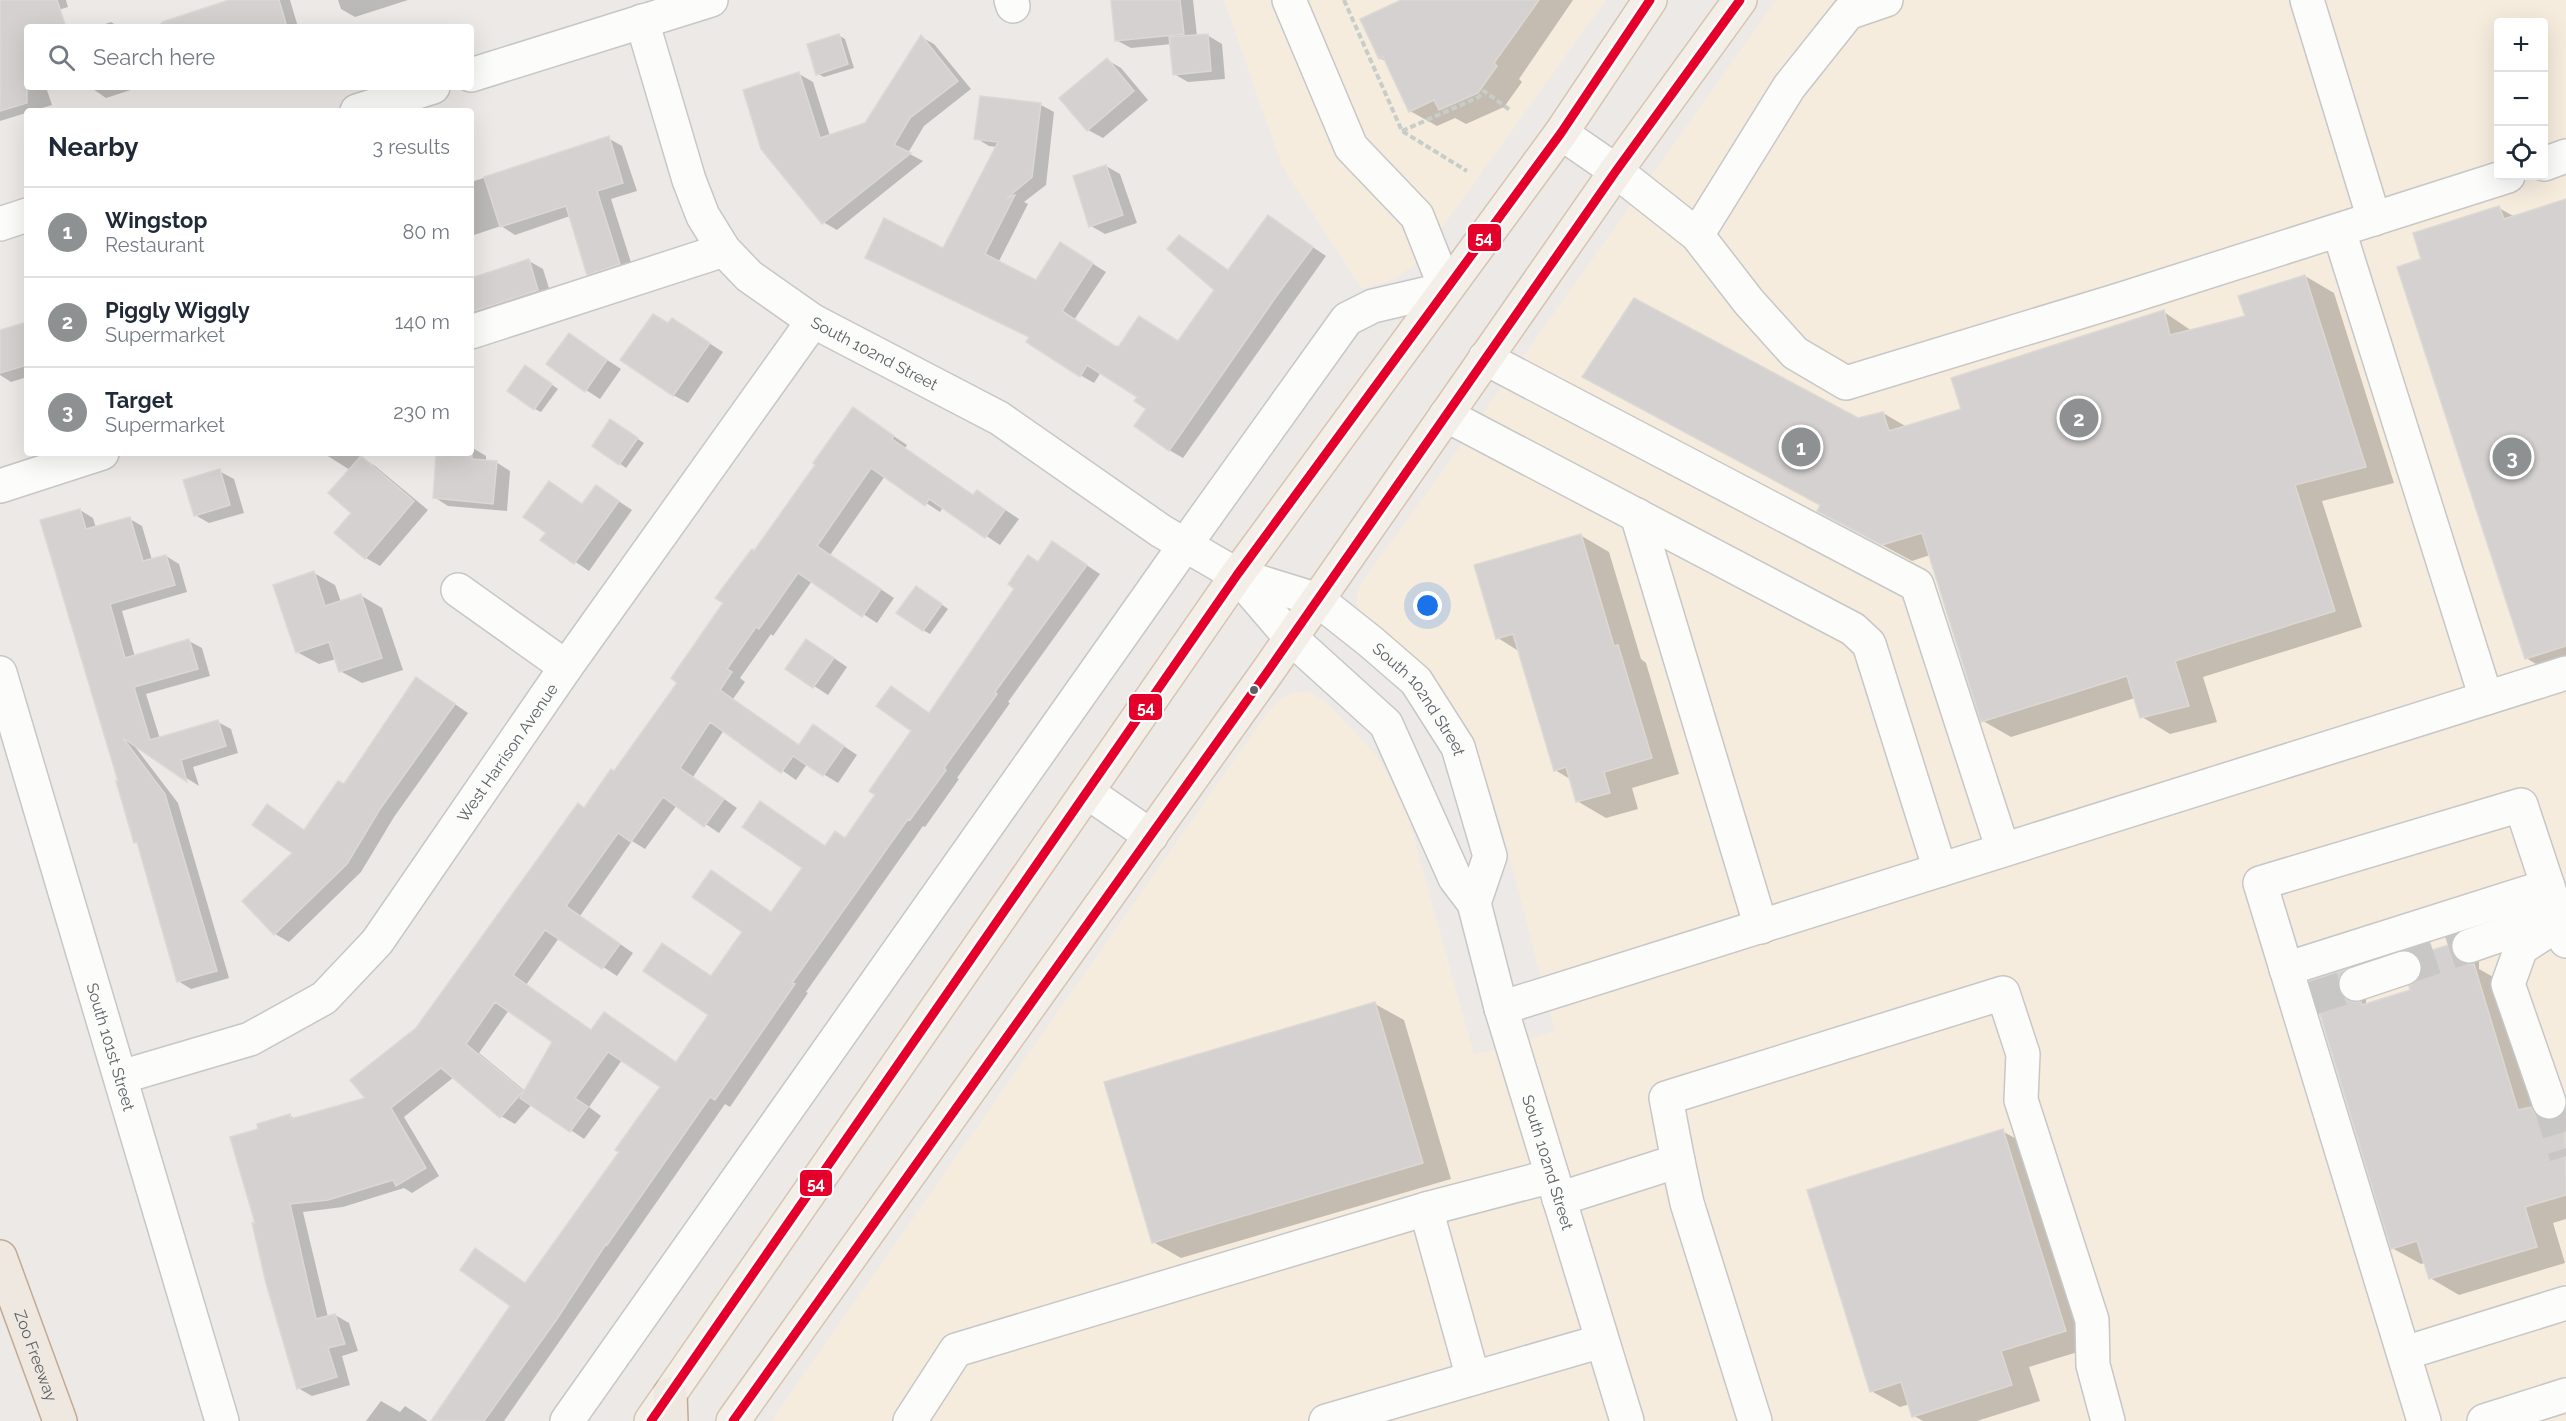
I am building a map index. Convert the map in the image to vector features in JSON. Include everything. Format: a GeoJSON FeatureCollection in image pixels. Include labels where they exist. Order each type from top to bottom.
{"type":"FeatureCollection","features":[{"type":"Feature","properties":{"kind":"highway","name":"Zoo Freeway"},"geometry":{"type":"LineString","coordinates":[[0,1257],[60,1421]]}},
{"type":"Feature","properties":{"kind":"main road"},"geometry":{"type":"LineString","coordinates":[[651,1421],[671,1407],[1087,792],[1237,575],[1561,133],[1650,0]]}},
{"type":"Feature","properties":{"kind":"main road"},"geometry":{"type":"LineString","coordinates":[[733,1421],[1151,836],[1616,171],[1740,0]]}},
{"type":"Feature","properties":{"kind":"street"},"geometry":{"type":"LineString","coordinates":[[474,74],[711,0]]}},
{"type":"Feature","properties":{"kind":"street"},"geometry":{"type":"LineString","coordinates":[[567,1421],[1185,544],[1347,319],[1373,306],[1446,290],[1417,216],[1351,147],[1289,0]]}},
{"type":"Feature","properties":{"kind":"street"},"geometry":{"type":"LineString","coordinates":[[1697,235],[1789,87],[1848,13],[1886,0]]}},
{"type":"Feature","properties":{"kind":"street"},"geometry":{"type":"LineString","coordinates":[[2307,0],[2374,219]]}},
{"type":"Feature","properties":{"kind":"street","name":"South 102nd Street"},"geometry":{"type":"LineString","coordinates":[[642,21],[689,180],[703,216],[724,250],[749,276],[813,321],[999,418],[1185,544],[1237,575],[1318,600],[1416,681],[1458,747],[1490,856],[1474,903]]}},
{"type":"Feature","properties":{"kind":"street"},"geometry":{"type":"LineString","coordinates":[[366,108],[424,90]]}},
{"type":"Feature","properties":{"kind":"street"},"geometry":{"type":"LineString","coordinates":[[1561,133],[1616,171],[1697,235],[1749,302],[1795,353],[1846,383],[1944,355],[2496,180]]}},
{"type":"Feature","properties":{"kind":"street"},"geometry":{"type":"LineString","coordinates":[[2548,163],[2566,156]]}},
{"type":"Feature","properties":{"kind":"street"},"geometry":{"type":"LineString","coordinates":[[0,224],[24,216]]}},
{"type":"Feature","properties":{"kind":"street"},"geometry":{"type":"LineString","coordinates":[[2339,231],[2486,698]]}},
{"type":"Feature","properties":{"kind":"street"},"geometry":{"type":"LineString","coordinates":[[474,331],[724,250]]}},
{"type":"Feature","properties":{"kind":"street","name":"West Harrison Avenue"},"geometry":{"type":"LineString","coordinates":[[121,1077],[250,1040],[324,998],[377,942],[566,667],[813,321]]}},
{"type":"Feature","properties":{"kind":"street"},"geometry":{"type":"LineString","coordinates":[[1485,358],[1917,585],[2003,850]]}},
{"type":"Feature","properties":{"kind":"street"},"geometry":{"type":"LineString","coordinates":[[1446,415],[1853,629],[1869,644],[1940,870]]}},
{"type":"Feature","properties":{"kind":"street"},"geometry":{"type":"LineString","coordinates":[[0,486],[93,456]]}},
{"type":"Feature","properties":{"kind":"street"},"geometry":{"type":"LineString","coordinates":[[1636,515],[1761,927]]}},
{"type":"Feature","properties":{"kind":"street","name":"South 102nd Street"},"geometry":{"type":"LineString","coordinates":[[1237,575],[1291,638],[1386,724],[1455,878],[1474,903],[1501,1008],[1627,1421]]}},
{"type":"Feature","properties":{"kind":"street"},"geometry":{"type":"LineString","coordinates":[[459,590],[566,667]]}},
{"type":"Feature","properties":{"kind":"street","name":"South 101st Street"},"geometry":{"type":"LineString","coordinates":[[0,673],[222,1421]]}},
{"type":"Feature","properties":{"kind":"street"},"geometry":{"type":"LineString","coordinates":[[1501,1008],[2566,673]]}},
{"type":"Feature","properties":{"kind":"street"},"geometry":{"type":"LineString","coordinates":[[1087,792],[1151,836]]}},
{"type":"Feature","properties":{"kind":"street"},"geometry":{"type":"LineString","coordinates":[[2424,1421],[2303,1001],[2286,969],[2260,884],[2521,805],[2558,916]]}},
{"type":"Feature","properties":{"kind":"street"},"geometry":{"type":"LineString","coordinates":[[2469,946],[2558,916]]}},
{"type":"Feature","properties":{"kind":"street"},"geometry":{"type":"LineString","coordinates":[[2286,969],[2558,916]]}},
{"type":"Feature","properties":{"kind":"street"},"geometry":{"type":"LineString","coordinates":[[2549,1102],[2508,984],[2521,948],[2558,916]]}},
{"type":"Feature","properties":{"kind":"street"},"geometry":{"type":"LineString","coordinates":[[2356,984],[2404,968]]}},
{"type":"Feature","properties":{"kind":"street"},"geometry":{"type":"LineString","coordinates":[[1755,1421],[1687,1203],[1665,1098],[2003,993],[2023,1054],[2021,1100],[2092,1320],[2093,1365],[2108,1421]]}},
{"type":"Feature","properties":{"kind":"street"},"geometry":{"type":"LineString","coordinates":[[910,1421],[956,1350],[1426,1209],[1556,1188],[1678,1161]]}},
{"type":"Feature","properties":{"kind":"street"},"geometry":{"type":"LineString","coordinates":[[1426,1209],[1473,1378]]}},
{"type":"Feature","properties":{"kind":"street"},"geometry":{"type":"LineString","coordinates":[[2405,1353],[2566,1303]]}},
{"type":"Feature","properties":{"kind":"street"},"geometry":{"type":"LineString","coordinates":[[1326,1421],[1602,1341]]}},
{"type":"Feature","properties":{"kind":"street"},"geometry":{"type":"LineString","coordinates":[[2484,1421],[2566,1395]]}},
{"type":"Feature","properties":{"kind":"path"},"geometry":{"type":"LineString","coordinates":[[1344,0],[1402,131],[1467,171]]}},
{"type":"Feature","properties":{"kind":"path"},"geometry":{"type":"LineString","coordinates":[[1402,131],[1479,97],[1484,91],[1510,110]]}},
{"type":"Feature","properties":{"kind":"shaded area"},"geometry":{"type":"Polygon","coordinates":[[[1224,0],[1606,0],[1415,265],[1392,280],[1362,289],[1282,166],[1224,0]]]}},
{"type":"Feature","properties":{"kind":"shaded area"},"geometry":{"type":"Polygon","coordinates":[[[1776,0],[2566,0],[2566,1421],[771,1421],[1265,716],[1280,699],[1294,692],[1308,692],[1325,701],[1376,755],[1394,784],[1409,820],[1474,1055],[1555,1031],[1500,821],[1481,765],[1462,724],[1420,665],[1359,610],[1356,599],[1359,586],[1776,0]]]}},
{"type":"Feature","properties":{"kind":"building"},"geometry":{"type":"Polygon","coordinates":[[[0,0],[57,0],[65,24],[24,24],[24,90],[27,90],[27,103],[0,111],[0,0]]]}},
{"type":"Feature","properties":{"kind":"building"},"geometry":{"type":"Polygon","coordinates":[[[229,0],[279,0],[286,24],[162,24],[162,22],[229,0]]]}},
{"type":"Feature","properties":{"kind":"building"},"geometry":{"type":"Polygon","coordinates":[[[1111,0],[1180,0],[1184,34],[1115,41],[1111,0]]]}},
{"type":"Feature","properties":{"kind":"building"},"geometry":{"type":"Polygon","coordinates":[[[1401,0],[1539,0],[1494,63],[1497,66],[1478,93],[1439,110],[1434,100],[1409,112],[1383,57],[1379,59],[1360,19],[1401,0]]]}},
{"type":"Feature","properties":{"kind":"building"},"geometry":{"type":"Polygon","coordinates":[[[839,34],[848,64],[816,75],[807,44],[839,34]]]}},
{"type":"Feature","properties":{"kind":"building"},"geometry":{"type":"Polygon","coordinates":[[[1208,34],[1211,71],[1173,75],[1169,37],[1208,34]]]}},
{"type":"Feature","properties":{"kind":"building"},"geometry":{"type":"Polygon","coordinates":[[[921,35],[958,81],[910,118],[894,145],[911,153],[822,224],[761,149],[743,90],[799,72],[820,138],[865,123],[921,35]]]}},
{"type":"Feature","properties":{"kind":"building"},"geometry":{"type":"Polygon","coordinates":[[[1107,58],[1134,91],[1087,131],[1059,98],[1107,58]]]}},
{"type":"Feature","properties":{"kind":"building"},"geometry":{"type":"Polygon","coordinates":[[[980,96],[1041,103],[1032,177],[1007,198],[1015,195],[985,254],[1036,280],[1060,242],[1093,263],[1062,311],[1115,346],[1119,346],[1139,316],[1178,341],[1214,290],[1167,249],[1179,235],[1228,270],[1268,215],[1313,247],[1169,451],[1134,426],[1146,409],[1134,401],[1137,397],[1087,365],[1080,377],[1026,342],[1029,337],[865,258],[884,218],[943,248],[998,142],[974,139],[980,96]]]}},
{"type":"Feature","properties":{"kind":"building"},"geometry":{"type":"Polygon","coordinates":[[[609,136],[623,183],[597,191],[620,264],[587,275],[566,206],[500,227],[484,177],[609,136]]]}},
{"type":"Feature","properties":{"kind":"building"},"geometry":{"type":"Polygon","coordinates":[[[1106,165],[1123,215],[1089,227],[1073,176],[1106,165]]]}},
{"type":"Feature","properties":{"kind":"building"},"geometry":{"type":"Polygon","coordinates":[[[2566,199],[2566,646],[2525,659],[2397,267],[2421,259],[2413,233],[2499,206],[2504,219],[2566,199]]]}},
{"type":"Feature","properties":{"kind":"building"},"geometry":{"type":"Polygon","coordinates":[[[529,259],[538,290],[474,311],[474,277],[529,259]]]}},
{"type":"Feature","properties":{"kind":"building"},"geometry":{"type":"Polygon","coordinates":[[[2305,275],[2366,467],[2295,485],[2335,611],[2175,661],[2189,706],[2140,718],[2127,676],[1981,722],[1922,533],[1882,545],[1817,511],[1820,505],[1582,377],[1634,298],[1858,418],[1883,412],[1889,431],[1961,409],[1951,378],[2164,310],[2170,335],[2245,316],[2238,296],[2305,275]]]}},
{"type":"Feature","properties":{"kind":"building"},"geometry":{"type":"Polygon","coordinates":[[[653,314],[668,323],[672,318],[710,343],[673,396],[620,360],[653,314]]]}},
{"type":"Feature","properties":{"kind":"building"},"geometry":{"type":"Polygon","coordinates":[[[24,323],[24,366],[0,373],[0,330],[24,323]]]}},
{"type":"Feature","properties":{"kind":"building"},"geometry":{"type":"Polygon","coordinates":[[[569,333],[607,360],[585,392],[546,364],[569,333]]]}},
{"type":"Feature","properties":{"kind":"building"},"geometry":{"type":"Polygon","coordinates":[[[525,365],[552,384],[534,410],[507,391],[525,365]]]}},
{"type":"Feature","properties":{"kind":"building"},"geometry":{"type":"Polygon","coordinates":[[[853,407],[894,436],[892,439],[973,495],[977,490],[1005,510],[985,538],[929,499],[925,506],[871,468],[817,546],[881,589],[862,617],[798,573],[759,629],[756,627],[727,669],[732,672],[720,690],[799,745],[813,724],[844,746],[823,776],[793,756],[781,773],[710,722],[680,768],[724,799],[704,827],[663,797],[631,842],[618,833],[566,906],[620,944],[602,969],[545,930],[513,975],[591,1030],[604,1012],[676,1062],[708,1015],[643,971],[662,943],[711,976],[742,932],[692,897],[711,870],[771,912],[802,868],[742,827],[760,801],[825,846],[835,831],[845,838],[875,795],[869,791],[911,731],[876,706],[891,686],[929,713],[1014,589],[1008,584],[1028,555],[1038,562],[1052,541],[1087,565],[995,692],[997,694],[944,768],[946,770],[910,820],[908,819],[792,983],[795,984],[715,1100],[710,1097],[484,1421],[431,1421],[510,1306],[460,1270],[475,1248],[525,1283],[619,1152],[615,1150],[660,1087],[608,1052],[575,1098],[588,1107],[570,1132],[520,1098],[552,1042],[495,1002],[466,1044],[523,1091],[500,1118],[441,1068],[391,1108],[426,1168],[396,1186],[393,1180],[328,1200],[290,1204],[316,1319],[335,1314],[345,1344],[328,1348],[337,1377],[297,1389],[266,1283],[252,1223],[255,1223],[230,1137],[258,1129],[257,1124],[290,1114],[291,1119],[365,1098],[350,1080],[416,1028],[578,803],[584,808],[611,769],[614,771],[677,683],[671,678],[723,603],[715,598],[752,549],[754,551],[853,407]]]}},
{"type":"Feature","properties":{"kind":"building"},"geometry":{"type":"Polygon","coordinates":[[[610,419],[638,438],[619,465],[592,446],[610,419]]]}},
{"type":"Feature","properties":{"kind":"building"},"geometry":{"type":"Polygon","coordinates":[[[361,456],[414,501],[365,559],[334,533],[351,513],[328,493],[361,456]]]}},
{"type":"Feature","properties":{"kind":"building"},"geometry":{"type":"Polygon","coordinates":[[[436,456],[472,456],[472,459],[497,461],[493,504],[433,498],[436,456]]]}},
{"type":"Feature","properties":{"kind":"building"},"geometry":{"type":"Polygon","coordinates":[[[220,469],[230,505],[194,516],[183,480],[220,469]]]}},
{"type":"Feature","properties":{"kind":"building"},"geometry":{"type":"Polygon","coordinates":[[[549,481],[582,504],[596,485],[619,501],[574,564],[540,540],[546,533],[523,517],[549,481]]]}},
{"type":"Feature","properties":{"kind":"building"},"geometry":{"type":"Polygon","coordinates":[[[80,509],[86,529],[130,517],[143,561],[166,555],[175,585],[110,604],[125,658],[189,639],[198,669],[134,687],[150,740],[218,720],[226,746],[181,760],[187,782],[123,738],[165,794],[217,971],[177,982],[40,520],[80,509]]]}},
{"type":"Feature","properties":{"kind":"building"},"geometry":{"type":"Polygon","coordinates":[[[1581,534],[1614,646],[1618,645],[1652,758],[1604,772],[1610,793],[1576,802],[1566,767],[1554,771],[1513,634],[1496,639],[1474,565],[1581,534]]]}},
{"type":"Feature","properties":{"kind":"building"},"geometry":{"type":"Polygon","coordinates":[[[314,571],[325,606],[361,594],[382,658],[339,672],[329,642],[296,653],[273,585],[314,571]]]}},
{"type":"Feature","properties":{"kind":"building"},"geometry":{"type":"Polygon","coordinates":[[[916,586],[942,604],[923,631],[896,613],[916,586]]]}},
{"type":"Feature","properties":{"kind":"building"},"geometry":{"type":"Polygon","coordinates":[[[806,639],[834,658],[813,688],[785,669],[806,639]]]}},
{"type":"Feature","properties":{"kind":"building"},"geometry":{"type":"Polygon","coordinates":[[[416,677],[455,704],[380,809],[347,864],[274,935],[242,901],[292,853],[252,825],[267,804],[304,830],[338,781],[344,784],[416,677]]]}},
{"type":"Feature","properties":{"kind":"building"},"geometry":{"type":"Polygon","coordinates":[[[2451,944],[2452,953],[2457,960],[2465,964],[2474,964],[2518,1110],[2531,1107],[2536,1116],[2546,1120],[2556,1119],[2565,1112],[2566,1195],[2525,1207],[2537,1247],[2429,1279],[2417,1241],[2391,1249],[2310,981],[2344,970],[2338,980],[2338,990],[2344,998],[2352,1002],[2361,1002],[2362,1005],[2410,990],[2409,986],[2418,980],[2422,971],[2422,963],[2417,955],[2451,944]]]}},
{"type":"Feature","properties":{"kind":"building"},"geometry":{"type":"Polygon","coordinates":[[[1375,1002],[1423,1163],[1152,1243],[1104,1082],[1375,1002]]]}},
{"type":"Feature","properties":{"kind":"building"},"geometry":{"type":"Polygon","coordinates":[[[2003,1129],[2066,1331],[2001,1351],[2012,1385],[1912,1417],[1901,1382],[1870,1392],[1807,1190],[2003,1129]]]}},
{"type":"Feature","properties":{"kind":"tunnel"},"geometry":{"type":"LineString","coordinates":[[2404,968],[2469,946]]}},
{"type":"Feature","properties":{"kind":"tunnel"},"geometry":{"type":"LineString","coordinates":[[2310,999],[2356,984]]}},
{"type":"Feature","properties":{"kind":"tunnel"},"geometry":{"type":"LineString","coordinates":[[2549,1102],[2566,1156]]}},
{"type":"Feature","properties":{"kind":"transit line","name":"54"},"geometry":{"type":"LineString","coordinates":[[651,1421],[1237,575],[1561,133],[1650,0]]}},
{"type":"Feature","properties":{"kind":"transit line","name":"54"},"geometry":{"type":"LineString","coordinates":[[733,1421],[1268,671],[1616,171],[1740,0]]}},
{"type":"Feature","properties":{"kind":"place","name":"Piggly Wiggly"},"geometry":{"type":"Point","coordinates":[2079,418]}},
{"type":"Feature","properties":{"kind":"place","name":"Wingstop"},"geometry":{"type":"Point","coordinates":[1801,447]}},
{"type":"Feature","properties":{"kind":"place","name":"Target"},"geometry":{"type":"Point","coordinates":[2512,457]}}]}
